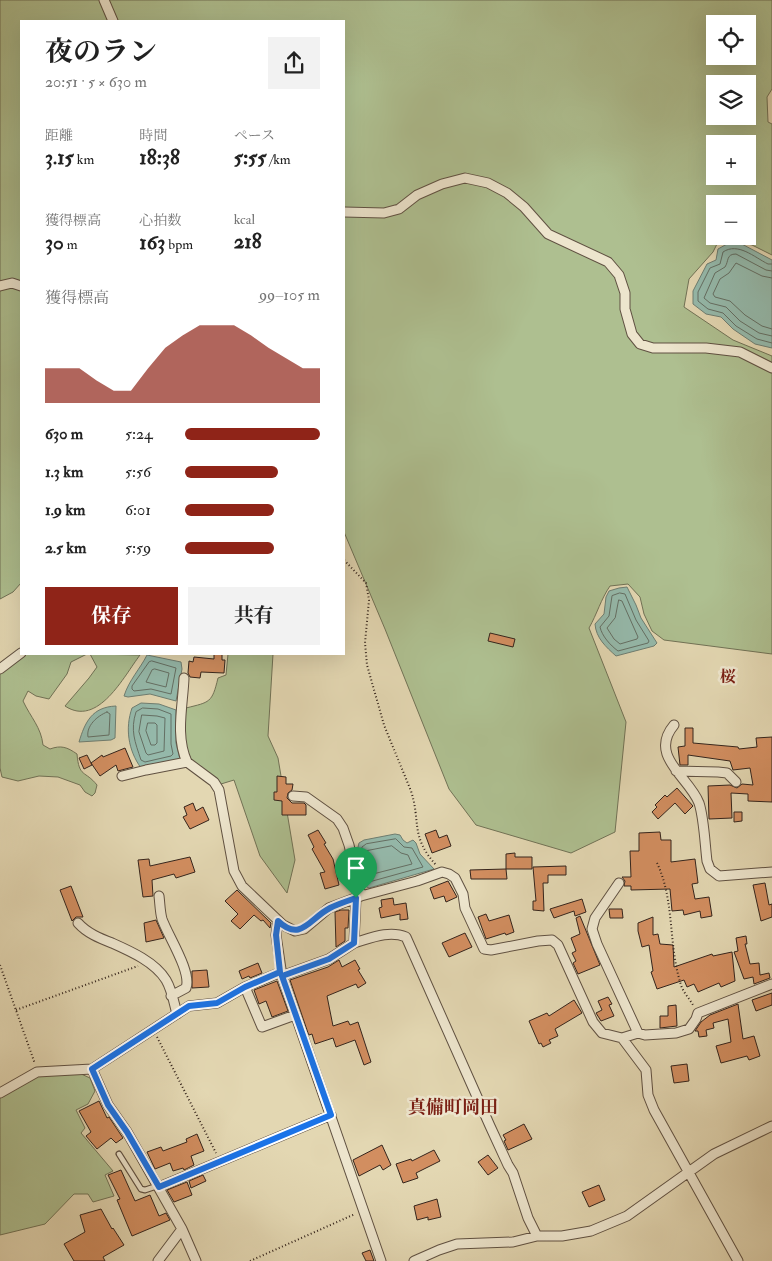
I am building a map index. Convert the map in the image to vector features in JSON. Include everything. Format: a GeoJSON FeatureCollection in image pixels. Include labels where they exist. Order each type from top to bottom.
{"type":"FeatureCollection","features":[{"type":"Feature","properties":{"kind":"street"},"geometry":{"type":"LineString","coordinates":[[104,0],[113,20]]}},
{"type":"Feature","properties":{"kind":"street"},"geometry":{"type":"LineString","coordinates":[[345,212],[384,213],[399,209],[417,195],[442,184],[464,178],[488,183],[507,193],[519,203],[548,234],[608,262],[619,275],[625,293],[624,309],[632,334],[640,344],[653,348],[706,348],[740,352],[772,368]]}},
{"type":"Feature","properties":{"kind":"street"},"geometry":{"type":"LineString","coordinates":[[0,286],[12,284],[20,286]]}},
{"type":"Feature","properties":{"kind":"street"},"geometry":{"type":"LineString","coordinates":[[0,669],[20,655]]}},
{"type":"Feature","properties":{"kind":"street"},"geometry":{"type":"LineString","coordinates":[[184,678],[180,740],[187,762],[214,782],[219,790],[234,871],[242,886],[283,925],[296,931],[304,929],[329,908],[358,897],[442,872],[455,878],[463,894],[465,908],[484,949],[491,950],[552,940],[558,945],[593,1022],[602,1034],[622,1038],[638,1033],[645,1035],[676,1033],[689,1029],[698,1013],[772,984]]}},
{"type":"Feature","properties":{"kind":"street"},"geometry":{"type":"LineString","coordinates":[[674,726],[668,733],[667,757],[693,791],[700,804],[707,861],[710,869],[719,876],[772,872]]}},
{"type":"Feature","properties":{"kind":"street"},"geometry":{"type":"LineString","coordinates":[[122,776],[187,762]]}},
{"type":"Feature","properties":{"kind":"street"},"geometry":{"type":"LineString","coordinates":[[676,771],[727,773],[736,782]]}},
{"type":"Feature","properties":{"kind":"street"},"geometry":{"type":"LineString","coordinates":[[293,796],[306,797],[337,819],[343,828],[349,845],[358,897],[354,943]]}},
{"type":"Feature","properties":{"kind":"street"},"geometry":{"type":"LineString","coordinates":[[619,883],[595,918],[592,929],[638,1033]]}},
{"type":"Feature","properties":{"kind":"street"},"geometry":{"type":"LineString","coordinates":[[159,896],[162,918],[188,983],[186,988],[171,996]]}},
{"type":"Feature","properties":{"kind":"street"},"geometry":{"type":"LineString","coordinates":[[278,921],[276,935],[281,974],[381,1261]]}},
{"type":"Feature","properties":{"kind":"street"},"geometry":{"type":"LineString","coordinates":[[78,923],[96,936],[128,950],[159,970],[167,982],[177,1014]]}},
{"type":"Feature","properties":{"kind":"street"},"geometry":{"type":"LineString","coordinates":[[0,1094],[37,1072],[92,1069],[189,1006],[217,1003],[245,987],[329,959],[354,943],[397,933],[406,937],[497,1142],[514,1173],[528,1218],[537,1236]]}},
{"type":"Feature","properties":{"kind":"street"},"geometry":{"type":"LineString","coordinates":[[245,987],[262,1027],[295,1014]]}},
{"type":"Feature","properties":{"kind":"street"},"geometry":{"type":"LineString","coordinates":[[622,1038],[646,1070],[648,1095],[654,1110],[738,1261]]}},
{"type":"Feature","properties":{"kind":"street"},"geometry":{"type":"LineString","coordinates":[[92,1069],[108,1105],[127,1132],[159,1186],[182,1229],[196,1261]]}},
{"type":"Feature","properties":{"kind":"street"},"geometry":{"type":"LineString","coordinates":[[159,1186],[331,1115]]}},
{"type":"Feature","properties":{"kind":"street"},"geometry":{"type":"LineString","coordinates":[[414,1261],[457,1244],[514,1242],[537,1236],[562,1236],[591,1232],[627,1216],[690,1173],[714,1154],[772,1126]]}},
{"type":"Feature","properties":{"kind":"street"},"geometry":{"type":"LineString","coordinates":[[158,1261],[182,1229]]}},
{"type":"Feature","properties":{"kind":"lane"},"geometry":{"type":"LineString","coordinates":[[119,1154],[141,1190],[159,1186]]}},
{"type":"Feature","properties":{"kind":"path"},"geometry":{"type":"LineString","coordinates":[[345,561],[366,583],[369,600],[365,644],[367,665],[384,726],[415,802],[418,837],[428,856],[442,872]]}},
{"type":"Feature","properties":{"kind":"path"},"geometry":{"type":"LineString","coordinates":[[657,863],[663,876],[668,896],[681,986],[698,1013]]}},
{"type":"Feature","properties":{"kind":"path"},"geometry":{"type":"LineString","coordinates":[[16,1010],[148,963]]}},
{"type":"Feature","properties":{"kind":"path"},"geometry":{"type":"LineString","coordinates":[[0,965],[37,1072]]}},
{"type":"Feature","properties":{"kind":"path"},"geometry":{"type":"LineString","coordinates":[[154,1030],[220,1162]]}},
{"type":"Feature","properties":{"kind":"path"},"geometry":{"type":"LineString","coordinates":[[250,1261],[363,1210]]}},
{"type":"Feature","properties":{"kind":"shaded area"},"geometry":{"type":"Polygon","coordinates":[[[0,0],[772,0],[772,89],[767,97],[768,122],[772,124],[772,255],[752,245],[756,245],[756,195],[706,195],[706,245],[716,245],[713,252],[689,279],[684,307],[733,340],[772,356],[772,654],[664,640],[652,631],[644,614],[640,597],[628,584],[610,586],[589,628],[626,722],[615,832],[571,853],[476,825],[449,789],[345,534],[345,20],[20,20],[20,584],[13,592],[0,599],[0,0]]]}},
{"type":"Feature","properties":{"kind":"shaded area"},"geometry":{"type":"Polygon","coordinates":[[[25,655],[85,655],[71,662],[67,674],[49,699],[36,696],[28,691],[23,701],[38,728],[43,745],[50,749],[64,747],[77,754],[79,767],[97,785],[92,796],[85,792],[80,785],[58,777],[39,776],[18,781],[2,777],[0,768],[0,673],[25,655]]]}},
{"type":"Feature","properties":{"kind":"shaded area"},"geometry":{"type":"Polygon","coordinates":[[[91,655],[140,655],[109,697],[99,705],[88,710],[77,711],[65,706],[89,678],[97,667],[91,655]]]}},
{"type":"Feature","properties":{"kind":"shaded area"},"geometry":{"type":"Polygon","coordinates":[[[228,655],[273,655],[268,736],[278,758],[295,860],[287,893],[260,856],[234,780],[221,784],[194,764],[183,740],[186,708],[209,700],[212,697],[218,678],[226,675],[228,655]]]}},
{"type":"Feature","properties":{"kind":"shaded area"},"geometry":{"type":"Polygon","coordinates":[[[79,1073],[90,1078],[95,1091],[88,1104],[76,1110],[85,1128],[81,1133],[113,1171],[105,1175],[114,1196],[93,1202],[88,1194],[74,1194],[45,1224],[0,1235],[0,1098],[38,1076],[79,1073]]]}},
{"type":"Feature","properties":{"kind":"water"},"geometry":{"type":"Polygon","coordinates":[[[725,245],[744,245],[772,260],[772,348],[755,344],[733,329],[721,317],[706,314],[693,304],[693,291],[707,264],[716,260],[718,249],[725,245]]]}},
{"type":"Feature","properties":{"kind":"water"},"geometry":{"type":"Polygon","coordinates":[[[627,587],[641,618],[657,643],[654,646],[616,656],[599,638],[595,624],[604,614],[606,597],[609,591],[627,587]]]}},
{"type":"Feature","properties":{"kind":"water"},"geometry":{"type":"Polygon","coordinates":[[[147,655],[181,662],[182,669],[176,701],[150,694],[124,696],[147,655]]]}},
{"type":"Feature","properties":{"kind":"water"},"geometry":{"type":"Polygon","coordinates":[[[141,703],[159,704],[176,710],[176,743],[180,759],[141,768],[133,754],[128,731],[132,708],[141,703]]]}},
{"type":"Feature","properties":{"kind":"water"},"geometry":{"type":"Polygon","coordinates":[[[116,706],[115,738],[111,740],[79,742],[87,722],[95,713],[101,709],[116,706]]]}},
{"type":"Feature","properties":{"kind":"water"},"geometry":{"type":"Polygon","coordinates":[[[395,834],[400,835],[407,843],[413,840],[420,854],[434,869],[369,888],[365,886],[356,855],[359,843],[364,840],[395,834]]]}},
{"type":"Feature","properties":{"kind":"building"},"geometry":{"type":"Polygon","coordinates":[[[490,633],[515,639],[513,647],[488,641],[490,633]]]}},
{"type":"Feature","properties":{"kind":"building"},"geometry":{"type":"Polygon","coordinates":[[[214,655],[222,655],[222,660],[225,660],[224,673],[201,672],[200,678],[190,677],[188,673],[189,661],[193,662],[194,657],[214,659],[214,655]]]}},
{"type":"Feature","properties":{"kind":"building"},"geometry":{"type":"Polygon","coordinates":[[[685,728],[693,728],[693,743],[738,747],[739,749],[757,747],[756,738],[772,737],[772,802],[748,801],[748,794],[731,793],[732,818],[709,819],[708,786],[730,785],[737,788],[742,784],[753,785],[750,768],[733,770],[730,761],[688,755],[688,765],[680,765],[678,747],[685,746],[685,728]]]}},
{"type":"Feature","properties":{"kind":"building"},"geometry":{"type":"Polygon","coordinates":[[[125,748],[133,767],[118,771],[116,765],[100,776],[91,763],[102,755],[103,757],[125,748]]]}},
{"type":"Feature","properties":{"kind":"building"},"geometry":{"type":"Polygon","coordinates":[[[87,755],[92,765],[84,769],[79,758],[87,755]]]}},
{"type":"Feature","properties":{"kind":"building"},"geometry":{"type":"Polygon","coordinates":[[[277,776],[286,777],[286,784],[293,784],[287,798],[292,803],[304,803],[306,805],[306,815],[282,815],[282,801],[274,800],[274,792],[277,792],[277,776]]]}},
{"type":"Feature","properties":{"kind":"building"},"geometry":{"type":"Polygon","coordinates":[[[677,788],[693,806],[685,814],[675,803],[658,819],[652,812],[657,807],[655,805],[665,795],[667,797],[677,788]]]}},
{"type":"Feature","properties":{"kind":"building"},"geometry":{"type":"Polygon","coordinates":[[[193,803],[196,811],[203,807],[209,820],[190,829],[183,817],[187,815],[184,807],[193,803]]]}},
{"type":"Feature","properties":{"kind":"building"},"geometry":{"type":"Polygon","coordinates":[[[734,812],[742,812],[742,821],[734,822],[734,812]]]}},
{"type":"Feature","properties":{"kind":"building"},"geometry":{"type":"Polygon","coordinates":[[[318,830],[333,859],[339,885],[325,889],[320,873],[325,872],[312,849],[314,847],[308,835],[318,830]]]}},
{"type":"Feature","properties":{"kind":"building"},"geometry":{"type":"Polygon","coordinates":[[[436,830],[439,838],[447,835],[451,846],[432,853],[425,834],[436,830]]]}},
{"type":"Feature","properties":{"kind":"building"},"geometry":{"type":"Polygon","coordinates":[[[660,832],[661,840],[671,840],[671,862],[695,859],[698,883],[692,884],[695,899],[709,897],[712,916],[701,918],[700,911],[684,915],[683,910],[672,911],[670,889],[631,890],[631,886],[624,886],[625,881],[622,877],[631,877],[630,851],[639,851],[639,833],[660,832]]]}},
{"type":"Feature","properties":{"kind":"building"},"geometry":{"type":"Polygon","coordinates":[[[515,853],[515,857],[532,857],[532,869],[506,869],[506,854],[515,853]]]}},
{"type":"Feature","properties":{"kind":"building"},"geometry":{"type":"Polygon","coordinates":[[[190,857],[195,872],[176,878],[174,874],[152,880],[153,896],[143,897],[138,860],[149,859],[150,866],[190,857]]]}},
{"type":"Feature","properties":{"kind":"building"},"geometry":{"type":"Polygon","coordinates":[[[566,866],[566,875],[548,875],[548,883],[543,883],[544,911],[533,910],[533,901],[536,901],[533,867],[566,866]]]}},
{"type":"Feature","properties":{"kind":"building"},"geometry":{"type":"Polygon","coordinates":[[[506,869],[507,879],[471,879],[470,870],[506,869]]]}},
{"type":"Feature","properties":{"kind":"building"},"geometry":{"type":"Polygon","coordinates":[[[448,881],[457,897],[446,902],[444,896],[434,899],[430,888],[448,881]]]}},
{"type":"Feature","properties":{"kind":"building"},"geometry":{"type":"Polygon","coordinates":[[[765,883],[769,905],[772,904],[772,917],[761,921],[753,885],[765,883]]]}},
{"type":"Feature","properties":{"kind":"building"},"geometry":{"type":"Polygon","coordinates":[[[71,886],[83,917],[76,917],[72,921],[60,890],[71,886]]]}},
{"type":"Feature","properties":{"kind":"building"},"geometry":{"type":"Polygon","coordinates":[[[237,890],[271,923],[270,928],[263,920],[261,921],[254,915],[240,929],[231,921],[238,914],[225,901],[237,890]]]}},
{"type":"Feature","properties":{"kind":"building"},"geometry":{"type":"Polygon","coordinates":[[[393,898],[394,905],[406,903],[408,919],[400,920],[400,914],[381,918],[379,908],[382,907],[381,900],[393,898]]]}},
{"type":"Feature","properties":{"kind":"building"},"geometry":{"type":"Polygon","coordinates":[[[582,899],[586,912],[575,916],[574,911],[554,918],[550,909],[582,899]]]}},
{"type":"Feature","properties":{"kind":"building"},"geometry":{"type":"Polygon","coordinates":[[[609,909],[622,909],[623,918],[610,918],[609,909]]]}},
{"type":"Feature","properties":{"kind":"building"},"geometry":{"type":"Polygon","coordinates":[[[349,910],[348,928],[345,928],[345,941],[336,947],[335,912],[349,910]]]}},
{"type":"Feature","properties":{"kind":"building"},"geometry":{"type":"Polygon","coordinates":[[[486,914],[489,921],[509,915],[514,932],[486,939],[478,917],[486,914]]]}},
{"type":"Feature","properties":{"kind":"building"},"geometry":{"type":"Polygon","coordinates":[[[580,916],[600,965],[578,974],[573,963],[576,961],[572,953],[576,951],[571,938],[580,934],[576,918],[580,916]]]}},
{"type":"Feature","properties":{"kind":"building"},"geometry":{"type":"Polygon","coordinates":[[[653,917],[653,935],[658,934],[660,944],[673,945],[674,967],[712,954],[713,956],[732,952],[735,981],[721,987],[719,983],[698,992],[694,984],[687,987],[684,980],[657,989],[651,972],[653,971],[649,945],[642,947],[638,931],[638,923],[653,917]]]}},
{"type":"Feature","properties":{"kind":"building"},"geometry":{"type":"Polygon","coordinates":[[[156,920],[164,938],[146,942],[144,923],[156,920]]]}},
{"type":"Feature","properties":{"kind":"building"},"geometry":{"type":"Polygon","coordinates":[[[465,933],[472,947],[449,957],[442,943],[465,933]]]}},
{"type":"Feature","properties":{"kind":"building"},"geometry":{"type":"Polygon","coordinates":[[[746,936],[747,944],[745,944],[750,964],[759,963],[760,975],[769,973],[770,978],[754,984],[753,977],[744,979],[734,952],[738,951],[736,938],[746,936]]]}},
{"type":"Feature","properties":{"kind":"building"},"geometry":{"type":"Polygon","coordinates":[[[339,960],[342,967],[355,960],[360,969],[358,970],[366,983],[358,988],[356,984],[327,996],[333,1026],[348,1021],[350,1025],[358,1022],[371,1062],[364,1065],[355,1040],[336,1047],[333,1038],[315,1044],[312,1034],[309,1035],[308,1033],[290,980],[328,967],[339,960]]]}},
{"type":"Feature","properties":{"kind":"building"},"geometry":{"type":"Polygon","coordinates":[[[258,963],[262,973],[242,979],[239,971],[258,963]]]}},
{"type":"Feature","properties":{"kind":"building"},"geometry":{"type":"Polygon","coordinates":[[[207,970],[209,987],[192,988],[192,971],[207,970]]]}},
{"type":"Feature","properties":{"kind":"building"},"geometry":{"type":"Polygon","coordinates":[[[277,981],[288,1011],[272,1017],[266,1001],[259,1004],[254,990],[277,981]]]}},
{"type":"Feature","properties":{"kind":"building"},"geometry":{"type":"Polygon","coordinates":[[[772,993],[772,1005],[756,1011],[752,1000],[772,993]]]}},
{"type":"Feature","properties":{"kind":"building"},"geometry":{"type":"Polygon","coordinates":[[[608,997],[612,1004],[609,1005],[614,1016],[601,1021],[596,1013],[602,1010],[598,1001],[608,997]]]}},
{"type":"Feature","properties":{"kind":"building"},"geometry":{"type":"Polygon","coordinates":[[[574,1000],[582,1013],[555,1029],[558,1036],[549,1040],[551,1043],[543,1047],[541,1043],[539,1044],[529,1021],[547,1013],[549,1016],[574,1000]]]}},
{"type":"Feature","properties":{"kind":"building"},"geometry":{"type":"Polygon","coordinates":[[[738,1004],[743,1039],[754,1036],[760,1056],[749,1060],[747,1056],[721,1063],[716,1046],[731,1042],[728,1019],[713,1023],[714,1028],[706,1030],[707,1036],[699,1037],[698,1031],[695,1031],[701,1022],[710,1015],[738,1004]]]}},
{"type":"Feature","properties":{"kind":"building"},"geometry":{"type":"Polygon","coordinates":[[[676,1005],[677,1026],[660,1028],[660,1016],[668,1016],[668,1006],[676,1005]]]}},
{"type":"Feature","properties":{"kind":"building"},"geometry":{"type":"Polygon","coordinates":[[[687,1064],[689,1081],[674,1083],[671,1066],[687,1064]]]}},
{"type":"Feature","properties":{"kind":"building"},"geometry":{"type":"Polygon","coordinates":[[[99,1101],[107,1118],[109,1117],[123,1138],[116,1143],[111,1138],[97,1149],[86,1136],[91,1132],[79,1111],[99,1101]]]}},
{"type":"Feature","properties":{"kind":"building"},"geometry":{"type":"Polygon","coordinates":[[[524,1124],[532,1139],[508,1150],[503,1135],[524,1124]]]}},
{"type":"Feature","properties":{"kind":"building"},"geometry":{"type":"Polygon","coordinates":[[[197,1134],[204,1151],[191,1156],[194,1165],[184,1170],[183,1168],[173,1171],[170,1163],[155,1169],[147,1152],[161,1147],[163,1151],[187,1142],[186,1139],[197,1134]]]}},
{"type":"Feature","properties":{"kind":"building"},"geometry":{"type":"Polygon","coordinates":[[[382,1145],[391,1165],[383,1170],[380,1165],[359,1176],[353,1160],[382,1145]]]}},
{"type":"Feature","properties":{"kind":"building"},"geometry":{"type":"Polygon","coordinates":[[[434,1150],[440,1161],[416,1173],[418,1178],[403,1183],[396,1164],[411,1159],[412,1161],[434,1150]]]}},
{"type":"Feature","properties":{"kind":"building"},"geometry":{"type":"Polygon","coordinates":[[[488,1155],[498,1168],[488,1175],[478,1162],[488,1155]]]}},
{"type":"Feature","properties":{"kind":"building"},"geometry":{"type":"Polygon","coordinates":[[[121,1170],[135,1201],[150,1195],[159,1216],[166,1213],[170,1220],[132,1236],[117,1200],[120,1199],[108,1175],[121,1170]]]}},
{"type":"Feature","properties":{"kind":"building"},"geometry":{"type":"Polygon","coordinates":[[[203,1175],[206,1181],[191,1188],[189,1181],[203,1175]]]}},
{"type":"Feature","properties":{"kind":"building"},"geometry":{"type":"Polygon","coordinates":[[[187,1182],[192,1195],[174,1202],[167,1190],[187,1182]]]}},
{"type":"Feature","properties":{"kind":"building"},"geometry":{"type":"Polygon","coordinates":[[[599,1185],[605,1200],[589,1207],[582,1192],[599,1185]]]}},
{"type":"Feature","properties":{"kind":"building"},"geometry":{"type":"Polygon","coordinates":[[[437,1199],[441,1217],[428,1220],[428,1217],[417,1220],[414,1206],[437,1199]]]}},
{"type":"Feature","properties":{"kind":"building"},"geometry":{"type":"Polygon","coordinates":[[[101,1209],[124,1245],[103,1257],[105,1261],[74,1261],[64,1244],[85,1232],[80,1215],[101,1209]]]}},
{"type":"Feature","properties":{"kind":"building"},"geometry":{"type":"Polygon","coordinates":[[[370,1250],[374,1261],[366,1261],[362,1253],[370,1250]]]}},
{"type":"Feature","properties":{"kind":"district","name":"桜"},"geometry":{"type":"Point","coordinates":[728,676]}},
{"type":"Feature","properties":{"kind":"district","name":"真備町岡田"},"geometry":{"type":"Point","coordinates":[453,1107]}},
{"type":"Feature","properties":{"kind":"route"},"geometry":{"type":"LineString","coordinates":[[356,898],[354,943],[329,959],[282,976],[331,1115],[159,1187],[127,1132],[108,1105],[92,1069],[189,1006],[217,1003],[245,987],[280,972],[276,935],[278,921],[296,931],[304,929],[329,908],[356,898]]}}]}
